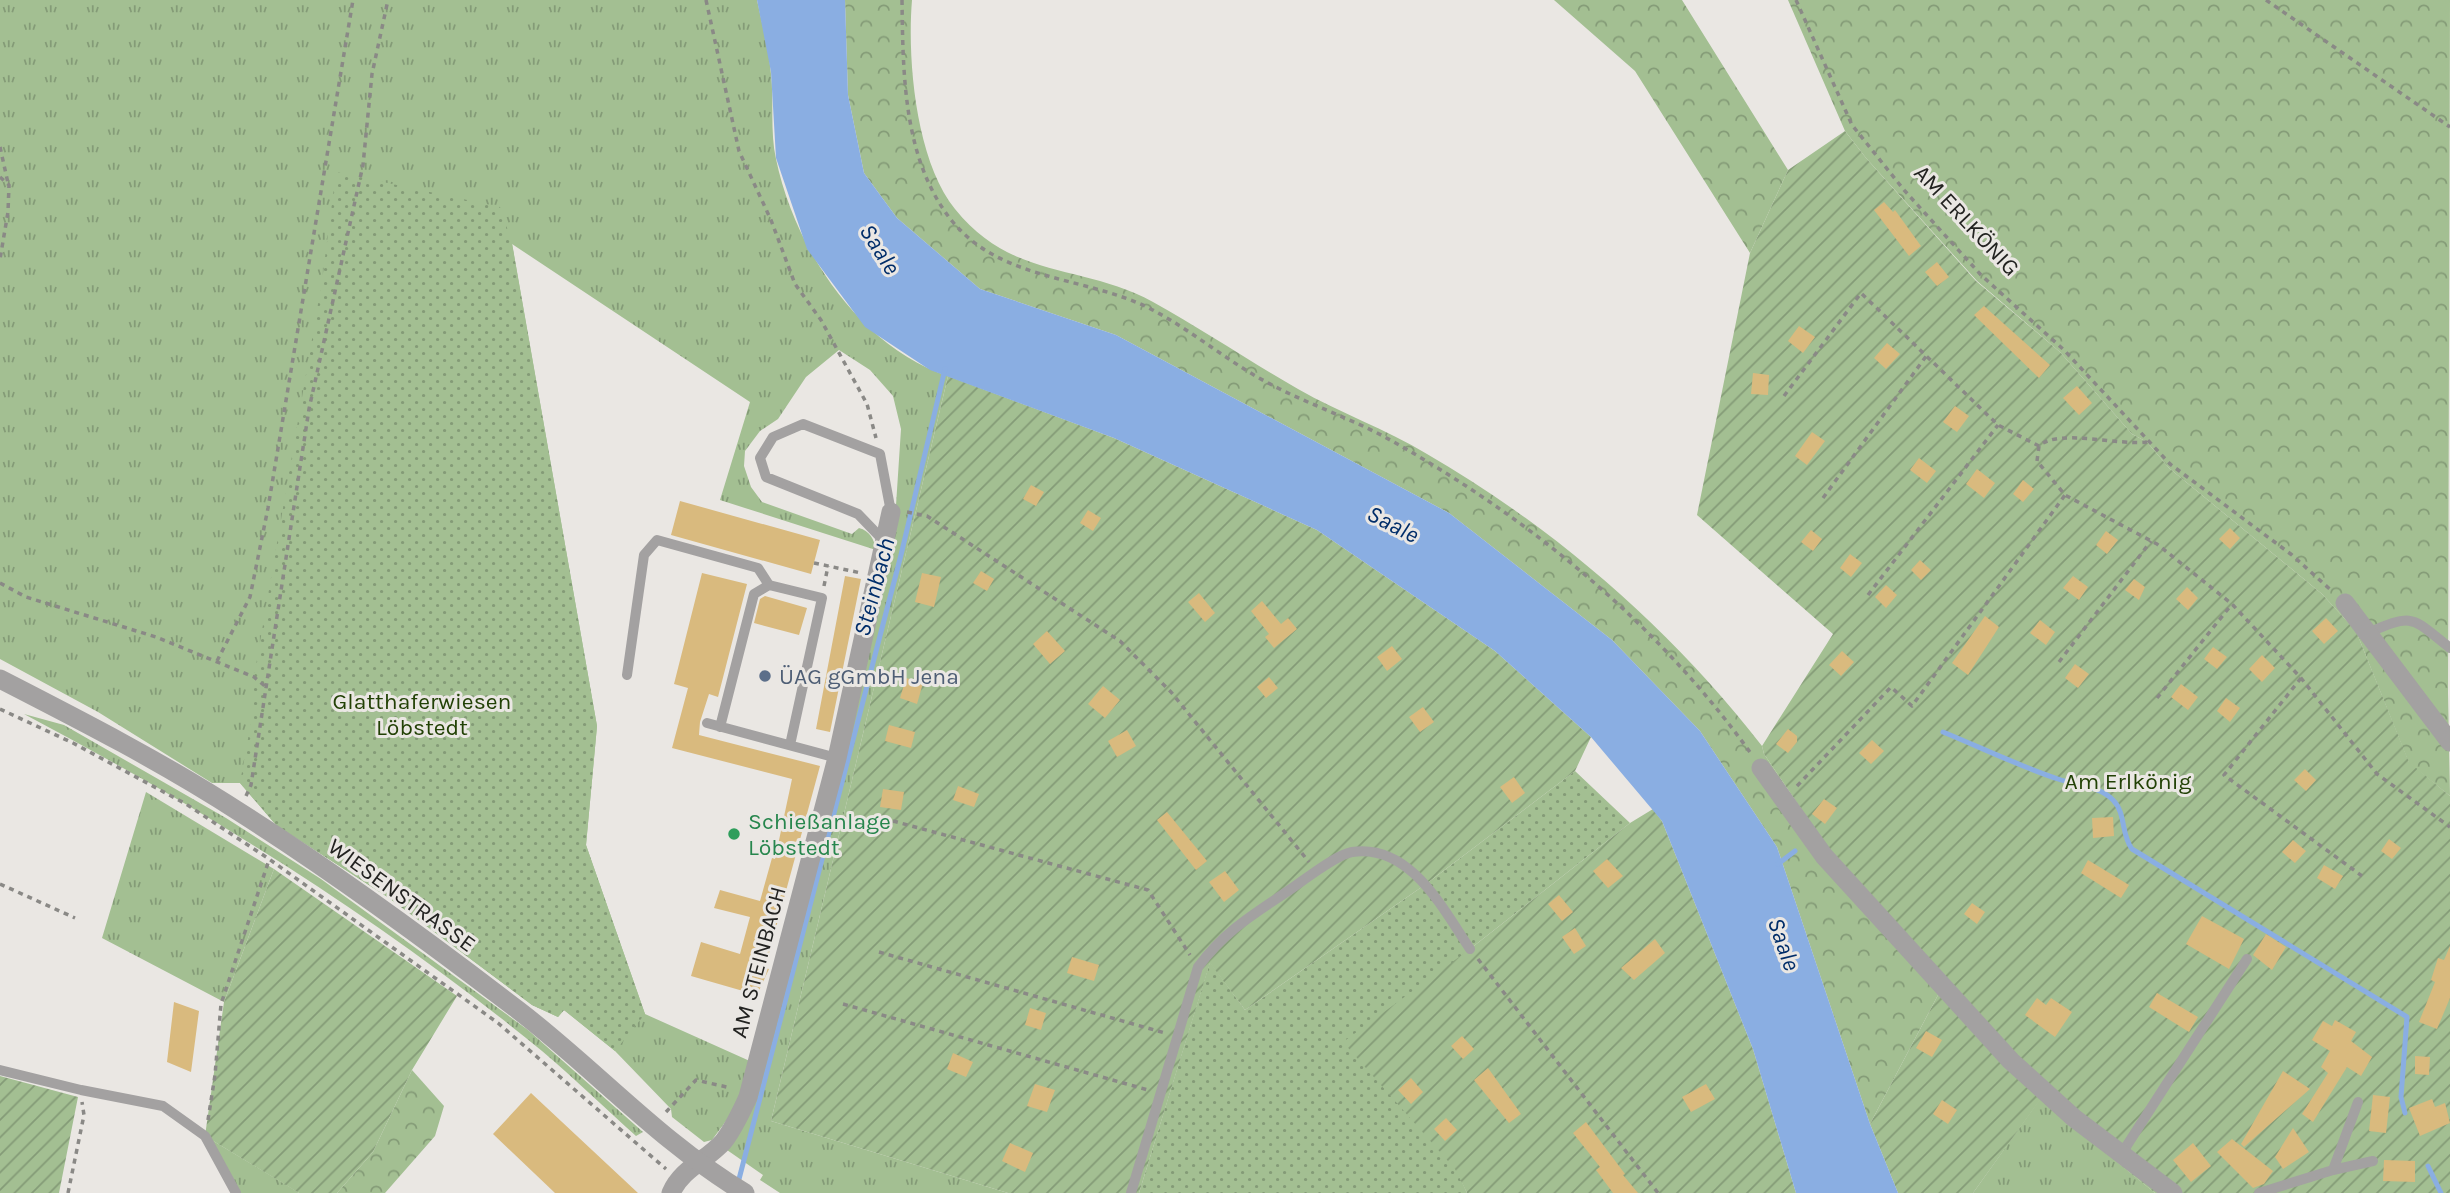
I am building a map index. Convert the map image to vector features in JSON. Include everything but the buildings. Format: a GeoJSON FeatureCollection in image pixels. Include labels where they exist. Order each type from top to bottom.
{"type":"FeatureCollection","features":[{"type":"Feature","properties":{"kind":"street","name":"AM STEINBACH"},"geometry":{"type":"LineString","coordinates":[[674,1186],[697,1162],[722,1144],[735,1125],[748,1097],[837,758],[891,512]]}},
{"type":"Feature","properties":{"kind":"street"},"geometry":{"type":"LineString","coordinates":[[2345,603],[2450,742]]}},
{"type":"Feature","properties":{"kind":"street","name":"WIESENSTRASSE"},"geometry":{"type":"LineString","coordinates":[[0,679],[90,724],[239,811],[337,876],[518,1010],[579,1058],[697,1162],[737,1188]]}},
{"type":"Feature","properties":{"kind":"street"},"geometry":{"type":"LineString","coordinates":[[1762,768],[1824,856],[2011,1062],[2074,1118],[2173,1193]]}},
{"type":"Feature","properties":{"kind":"lane"},"geometry":{"type":"LineString","coordinates":[[884,541],[858,514],[766,477],[760,457],[773,437],[803,424],[880,454],[891,512]]}},
{"type":"Feature","properties":{"kind":"lane"},"geometry":{"type":"LineString","coordinates":[[627,675],[645,555],[657,540],[758,568],[769,585],[822,598],[790,745]]}},
{"type":"Feature","properties":{"kind":"lane"},"geometry":{"type":"LineString","coordinates":[[720,727],[754,594],[769,585]]}},
{"type":"Feature","properties":{"kind":"lane"},"geometry":{"type":"LineString","coordinates":[[2368,633],[2398,620],[2415,620],[2450,648]]}},
{"type":"Feature","properties":{"kind":"lane"},"geometry":{"type":"LineString","coordinates":[[707,723],[837,758]]}},
{"type":"Feature","properties":{"kind":"lane"},"geometry":{"type":"LineString","coordinates":[[1131,1193],[1198,967],[1217,941],[1316,872],[1350,852],[1379,854],[1403,864],[1426,884],[1470,949]]}},
{"type":"Feature","properties":{"kind":"lane"},"geometry":{"type":"LineString","coordinates":[[2122,1153],[2247,959]]}},
{"type":"Feature","properties":{"kind":"lane"},"geometry":{"type":"LineString","coordinates":[[0,1070],[80,1090],[163,1106],[205,1136],[236,1193]]}},
{"type":"Feature","properties":{"kind":"lane"},"geometry":{"type":"LineString","coordinates":[[2333,1170],[2358,1102]]}},
{"type":"Feature","properties":{"kind":"lane"},"geometry":{"type":"LineString","coordinates":[[2259,1193],[2333,1170],[2373,1161]]}},
{"type":"Feature","properties":{"kind":"path"},"geometry":{"type":"LineString","coordinates":[[217,661],[250,597],[268,508],[353,0]]}},
{"type":"Feature","properties":{"kind":"path"},"geometry":{"type":"LineString","coordinates":[[239,811],[251,785],[309,409],[363,165],[372,74],[388,0]]}},
{"type":"Feature","properties":{"kind":"path"},"geometry":{"type":"LineString","coordinates":[[706,0],[739,150],[795,284],[821,320],[867,404],[880,454]]}},
{"type":"Feature","properties":{"kind":"path"},"geometry":{"type":"LineString","coordinates":[[902,0],[904,59],[914,138],[936,197],[968,237],[1021,269],[1110,292],[1148,308],[1252,374],[1381,435],[1481,496],[1571,564],[1676,661],[1730,723],[1762,768]]}},
{"type":"Feature","properties":{"kind":"path","name":"AM ERLKÖNIG"},"geometry":{"type":"LineString","coordinates":[[1796,0],[1852,125],[1904,190],[1981,275],[2064,350],[2170,464],[2292,555],[2345,603]]}},
{"type":"Feature","properties":{"kind":"path"},"geometry":{"type":"LineString","coordinates":[[2266,0],[2450,127]]}},
{"type":"Feature","properties":{"kind":"path"},"geometry":{"type":"LineString","coordinates":[[0,147],[9,185],[8,212],[0,259]]}},
{"type":"Feature","properties":{"kind":"path"},"geometry":{"type":"LineString","coordinates":[[0,177],[9,185]]}},
{"type":"Feature","properties":{"kind":"path"},"geometry":{"type":"LineString","coordinates":[[1784,396],[1861,293],[1998,425],[2039,446]]}},
{"type":"Feature","properties":{"kind":"path"},"geometry":{"type":"LineString","coordinates":[[1823,498],[1927,355]]}},
{"type":"Feature","properties":{"kind":"path"},"geometry":{"type":"LineString","coordinates":[[1868,595],[1998,425]]}},
{"type":"Feature","properties":{"kind":"path"},"geometry":{"type":"LineString","coordinates":[[2039,446],[2057,438],[2130,444],[2147,442]]}},
{"type":"Feature","properties":{"kind":"path"},"geometry":{"type":"LineString","coordinates":[[2039,446],[2037,461],[2065,495],[2151,541],[2232,604],[2301,678],[2377,774],[2450,827]]}},
{"type":"Feature","properties":{"kind":"path"},"geometry":{"type":"LineString","coordinates":[[1784,800],[1891,687],[1912,706],[2065,495]]}},
{"type":"Feature","properties":{"kind":"path"},"geometry":{"type":"LineString","coordinates":[[919,513],[928,516],[1120,641],[1171,692],[1316,872]]}},
{"type":"Feature","properties":{"kind":"path"},"geometry":{"type":"LineString","coordinates":[[2059,662],[2151,541]]}},
{"type":"Feature","properties":{"kind":"path"},"geometry":{"type":"LineString","coordinates":[[814,563],[877,577]]}},
{"type":"Feature","properties":{"kind":"path"},"geometry":{"type":"LineString","coordinates":[[822,598],[828,566]]}},
{"type":"Feature","properties":{"kind":"path"},"geometry":{"type":"LineString","coordinates":[[0,583],[26,597],[156,637],[254,677],[266,687]]}},
{"type":"Feature","properties":{"kind":"path"},"geometry":{"type":"LineString","coordinates":[[2157,698],[2232,604]]}},
{"type":"Feature","properties":{"kind":"path"},"geometry":{"type":"LineString","coordinates":[[2301,678],[2224,775],[2362,877]]}},
{"type":"Feature","properties":{"kind":"path"},"geometry":{"type":"LineString","coordinates":[[0,709],[73,743],[186,804],[269,859],[498,1023],[634,1143],[674,1186]]}},
{"type":"Feature","properties":{"kind":"path"},"geometry":{"type":"LineString","coordinates":[[893,821],[1148,890],[1198,967]]}},
{"type":"Feature","properties":{"kind":"path"},"geometry":{"type":"LineString","coordinates":[[205,1136],[215,1076],[221,1004],[240,939],[269,859]]}},
{"type":"Feature","properties":{"kind":"path"},"geometry":{"type":"LineString","coordinates":[[0,884],[75,918]]}},
{"type":"Feature","properties":{"kind":"path"},"geometry":{"type":"LineString","coordinates":[[762,950],[764,942]]}},
{"type":"Feature","properties":{"kind":"path"},"geometry":{"type":"LineString","coordinates":[[1470,949],[1658,1193]]}},
{"type":"Feature","properties":{"kind":"path"},"geometry":{"type":"LineString","coordinates":[[879,952],[1177,1036]]}},
{"type":"Feature","properties":{"kind":"path"},"geometry":{"type":"LineString","coordinates":[[843,1004],[1160,1094]]}},
{"type":"Feature","properties":{"kind":"path"},"geometry":{"type":"LineString","coordinates":[[634,1143],[696,1080],[728,1086],[748,1097]]}},
{"type":"Feature","properties":{"kind":"path"},"geometry":{"type":"LineString","coordinates":[[68,1193],[84,1115],[80,1090]]}},
{"type":"Feature","properties":{"kind":"green space"},"geometry":{"type":"Polygon","coordinates":[[[0,0],[757,0],[770,65],[776,159],[798,226],[835,290],[859,318],[886,342],[916,362],[948,376],[771,1121],[1008,1193],[780,1193],[760,1180],[763,1175],[727,1150],[743,1125],[754,1095],[828,824],[894,536],[901,429],[893,396],[870,370],[839,350],[806,377],[778,419],[760,431],[745,451],[744,466],[751,487],[762,502],[852,534],[859,528],[863,529],[871,536],[876,550],[720,500],[750,402],[512,244],[597,726],[586,845],[645,1014],[752,1062],[734,1110],[712,1140],[704,1142],[672,1117],[671,1109],[615,1051],[564,1010],[558,1017],[532,1005],[389,898],[276,825],[240,783],[212,783],[98,712],[0,659],[0,0]]]}},
{"type":"Feature","properties":{"kind":"green space"},"geometry":{"type":"Polygon","coordinates":[[[845,0],[912,0],[913,80],[923,138],[942,189],[955,209],[977,232],[1024,260],[1100,281],[1153,302],[1298,389],[1427,454],[1521,514],[1565,548],[1650,622],[1689,661],[1762,746],[1764,754],[1829,850],[1947,978],[1870,1124],[1777,847],[1700,731],[1612,640],[1449,513],[1116,335],[980,289],[897,218],[864,173],[848,95],[845,0]]]}},
{"type":"Feature","properties":{"kind":"green space"},"geometry":{"type":"Polygon","coordinates":[[[1554,0],[1682,0],[1788,170],[1750,253],[1635,71],[1554,0]]]}},
{"type":"Feature","properties":{"kind":"green space"},"geometry":{"type":"Polygon","coordinates":[[[1788,0],[2450,0],[2450,796],[2409,763],[2356,631],[2322,594],[2169,468],[2147,442],[2132,434],[2060,352],[1977,281],[1866,158],[1845,131],[1788,0]]]}},
{"type":"Feature","properties":{"kind":"green space","name":"Am Erlkönig"},"geometry":{"type":"Polygon","coordinates":[[[1845,131],[1976,281],[2060,352],[2132,434],[2147,442],[2169,468],[2322,594],[2356,631],[2409,762],[2450,796],[2450,1193],[2155,1193],[2040,1100],[1973,1193],[1898,1193],[1870,1124],[1947,978],[1829,850],[1764,754],[1762,746],[1833,634],[1697,515],[1750,253],[1788,170],[1845,131]]]}},
{"type":"Feature","properties":{"kind":"green space","name":"Glatthaferwiesen Löbstedt"},"geometry":{"type":"Polygon","coordinates":[[[336,172],[500,207],[512,243],[597,726],[586,845],[645,1014],[615,1051],[564,1010],[558,1017],[532,1005],[389,898],[276,825],[240,783],[251,722],[254,677],[322,281],[336,172]]]}},
{"type":"Feature","properties":{"kind":"green space"},"geometry":{"type":"Polygon","coordinates":[[[948,376],[1114,438],[1317,530],[1495,651],[1591,737],[1575,771],[1426,884],[1245,1010],[1210,963],[1139,1193],[1008,1193],[771,1121],[948,376]]]}},
{"type":"Feature","properties":{"kind":"green space"},"geometry":{"type":"Polygon","coordinates":[[[24,714],[64,725],[226,818],[321,879],[528,1030],[643,1132],[636,1136],[542,1051],[356,912],[226,828],[24,714]]]}},
{"type":"Feature","properties":{"kind":"green space"},"geometry":{"type":"Polygon","coordinates":[[[1575,771],[1630,823],[1470,949],[1456,1169],[1467,1193],[1139,1193],[1210,962],[1245,1010],[1426,884],[1575,771]]]}},
{"type":"Feature","properties":{"kind":"green space"},"geometry":{"type":"Polygon","coordinates":[[[146,792],[274,869],[224,1002],[102,938],[146,792]]]}},
{"type":"Feature","properties":{"kind":"green space"},"geometry":{"type":"Polygon","coordinates":[[[1653,809],[1662,821],[1753,1049],[1796,1193],[1467,1193],[1455,1169],[1343,1042],[1470,949],[1630,823],[1653,809]]]}},
{"type":"Feature","properties":{"kind":"green space"},"geometry":{"type":"Polygon","coordinates":[[[274,869],[457,996],[412,1070],[373,1152],[337,1193],[299,1193],[205,1136],[224,1002],[274,869]]]}},
{"type":"Feature","properties":{"kind":"green space"},"geometry":{"type":"Polygon","coordinates":[[[412,1070],[444,1106],[435,1136],[385,1193],[337,1193],[373,1152],[412,1070]]]}},
{"type":"Feature","properties":{"kind":"green space"},"geometry":{"type":"Polygon","coordinates":[[[0,1076],[78,1097],[59,1193],[0,1193],[0,1076]]]}},
{"type":"Feature","properties":{"kind":"green space"},"geometry":{"type":"Polygon","coordinates":[[[2040,1099],[2155,1193],[1973,1193],[2040,1099]]]}},
{"type":"Feature","properties":{"kind":"green space"},"geometry":{"type":"Polygon","coordinates":[[[205,1136],[293,1189],[299,1193],[236,1193],[205,1136]]]}},
{"type":"Feature","properties":{"kind":"water","name":"Saale"},"geometry":{"type":"Polygon","coordinates":[[[757,0],[845,0],[848,95],[864,173],[897,218],[980,289],[1116,335],[1449,513],[1612,640],[1700,731],[1777,847],[1870,1124],[1898,1193],[1796,1193],[1753,1049],[1662,821],[1591,737],[1495,651],[1317,530],[1114,438],[930,370],[865,327],[807,249],[776,158],[771,72],[757,0]]]}},
{"type":"Feature","properties":{"kind":"waterway","name":"Steinbach"},"geometry":{"type":"LineString","coordinates":[[738,1183],[901,555],[945,369]]}},
{"type":"Feature","properties":{"kind":"waterway"},"geometry":{"type":"LineString","coordinates":[[1943,732],[2029,768],[2107,795],[2120,811],[2126,837],[2132,849],[2407,1017],[2401,1097],[2405,1113]]}},
{"type":"Feature","properties":{"kind":"waterway"},"geometry":{"type":"LineString","coordinates":[[1778,864],[1795,851]]}},
{"type":"Feature","properties":{"kind":"waterway"},"geometry":{"type":"LineString","coordinates":[[2428,1166],[2441,1193]]}},
{"type":"Feature","properties":{"kind":"place","name":"ÜAG gGmbH Jena"},"geometry":{"type":"Point","coordinates":[765,676]}},
{"type":"Feature","properties":{"kind":"place","name":"Schießanlage Löbstedt"},"geometry":{"type":"Point","coordinates":[734,834]}}]}
